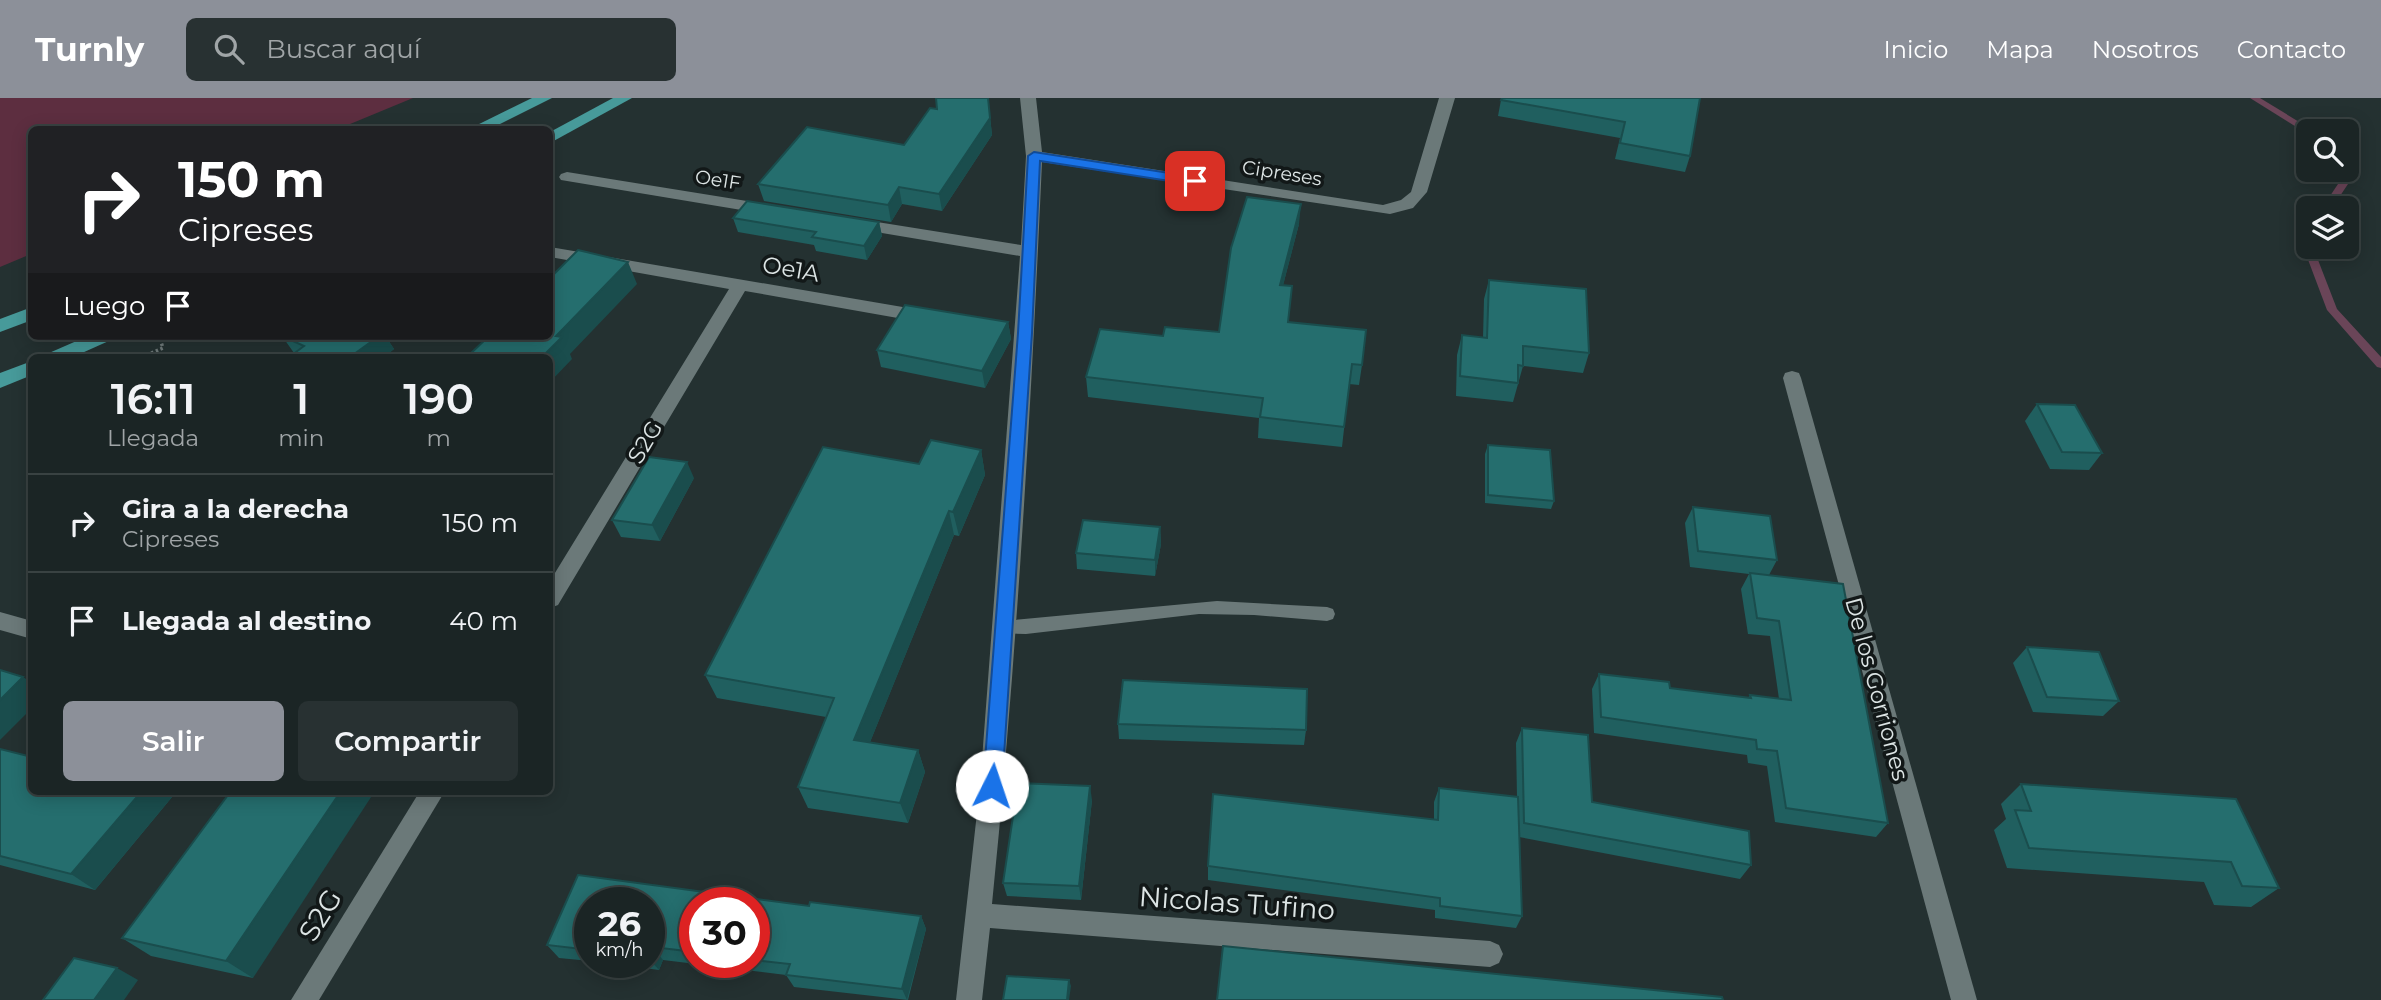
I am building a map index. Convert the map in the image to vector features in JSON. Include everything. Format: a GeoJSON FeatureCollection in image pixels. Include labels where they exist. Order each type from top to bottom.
{"type":"FeatureCollection","features":[{"type":"Feature","properties":{"kind":"highway"},"geometry":{"type":"LineString","coordinates":[[483,126],[544,98]]}},
{"type":"Feature","properties":{"kind":"highway"},"geometry":{"type":"LineString","coordinates":[[553,136],[624,98]]}},
{"type":"Feature","properties":{"kind":"highway"},"geometry":{"type":"LineString","coordinates":[[0,326],[28,315]]}},
{"type":"Feature","properties":{"kind":"highway"},"geometry":{"type":"LineString","coordinates":[[63,354],[95,340]]}},
{"type":"Feature","properties":{"kind":"highway"},"geometry":{"type":"LineString","coordinates":[[0,380],[28,370]]}},
{"type":"Feature","properties":{"kind":"street"},"geometry":{"type":"LineString","coordinates":[[969,1000],[992,786],[1004,628],[1018,332],[1028,252],[1034,156],[1028,98]]}},
{"type":"Feature","properties":{"kind":"street","name":"Cipreses"},"geometry":{"type":"LineString","coordinates":[[1034,156],[1383,210],[1402,208],[1416,198],[1422,186],[1447,98]]}},
{"type":"Feature","properties":{"kind":"street","name":"Oe1F"},"geometry":{"type":"LineString","coordinates":[[567,177],[787,213]]}},
{"type":"Feature","properties":{"kind":"street"},"geometry":{"type":"LineString","coordinates":[[829,219],[1028,252]]}},
{"type":"Feature","properties":{"kind":"street","name":"Oe1A"},"geometry":{"type":"LineString","coordinates":[[553,253],[944,320]]}},
{"type":"Feature","properties":{"kind":"street","name":"S2G"},"geometry":{"type":"LineString","coordinates":[[553,594],[740,285]]}},
{"type":"Feature","properties":{"kind":"street","name":"De los Gorriones"},"geometry":{"type":"LineString","coordinates":[[1792,379],[1964,1000]]}},
{"type":"Feature","properties":{"kind":"street"},"geometry":{"type":"LineString","coordinates":[[0,621],[28,629]]}},
{"type":"Feature","properties":{"kind":"street","name":"S2G"},"geometry":{"type":"LineString","coordinates":[[304,1000],[431,795]]}},
{"type":"Feature","properties":{"kind":"street","name":"Nicolas Tufino"},"geometry":{"type":"LineString","coordinates":[[978,915],[1490,954]]}},
{"type":"Feature","properties":{"kind":"lane"},"geometry":{"type":"LineString","coordinates":[[1004,628],[1063,626],[1183,609],[1262,608],[1327,614]]}},
{"type":"Feature","properties":{"kind":"path"},"geometry":{"type":"LineString","coordinates":[[149,354],[163,348],[160,340]]}},
{"type":"Feature","properties":{"kind":"shaded area"},"geometry":{"type":"Polygon","coordinates":[[[0,98],[413,98],[345,126],[28,126],[28,255],[0,267],[0,98]]]}},
{"type":"Feature","properties":{"kind":"building"},"geometry":{"type":"Polygon","coordinates":[[[936,98],[988,98],[990,118],[939,194],[899,187],[888,205],[758,184],[807,127],[904,145],[930,108],[937,109],[936,98]]]}},
{"type":"Feature","properties":{"kind":"building"},"geometry":{"type":"Polygon","coordinates":[[[1700,98],[1690,156],[1620,143],[1625,122],[1501,100],[1700,98]]]}},
{"type":"Feature","properties":{"kind":"building"},"geometry":{"type":"Polygon","coordinates":[[[1247,197],[1301,204],[1280,285],[1292,286],[1288,322],[1366,330],[1362,365],[1352,364],[1344,427],[1260,417],[1263,398],[1086,377],[1100,329],[1163,336],[1165,327],[1219,332],[1231,248],[1247,197]]]}},
{"type":"Feature","properties":{"kind":"building"},"geometry":{"type":"Polygon","coordinates":[[[747,201],[879,222],[864,246],[812,237],[816,232],[733,218],[747,201]]]}},
{"type":"Feature","properties":{"kind":"building"},"geometry":{"type":"Polygon","coordinates":[[[578,250],[628,262],[556,336],[562,337],[545,354],[470,354],[485,340],[553,340],[553,275],[578,250]]]}},
{"type":"Feature","properties":{"kind":"building"},"geometry":{"type":"Polygon","coordinates":[[[1489,280],[1586,289],[1589,353],[1523,346],[1523,366],[1518,365],[1518,383],[1460,376],[1462,335],[1487,338],[1489,280]]]}},
{"type":"Feature","properties":{"kind":"building"},"geometry":{"type":"Polygon","coordinates":[[[905,305],[1008,322],[982,371],[877,350],[905,305]]]}},
{"type":"Feature","properties":{"kind":"building"},"geometry":{"type":"Polygon","coordinates":[[[291,340],[373,340],[354,354],[293,354],[304,346],[291,340]]]}},
{"type":"Feature","properties":{"kind":"building"},"geometry":{"type":"Polygon","coordinates":[[[2037,404],[2075,405],[2102,453],[2062,452],[2037,404]]]}},
{"type":"Feature","properties":{"kind":"building"},"geometry":{"type":"Polygon","coordinates":[[[931,440],[981,450],[953,512],[949,511],[854,740],[918,750],[900,803],[798,787],[834,698],[705,675],[823,447],[919,464],[931,440]]]}},
{"type":"Feature","properties":{"kind":"building"},"geometry":{"type":"Polygon","coordinates":[[[1488,445],[1550,450],[1554,501],[1488,495],[1488,445]]]}},
{"type":"Feature","properties":{"kind":"building"},"geometry":{"type":"Polygon","coordinates":[[[649,457],[687,462],[652,525],[612,520],[649,457]]]}},
{"type":"Feature","properties":{"kind":"building"},"geometry":{"type":"Polygon","coordinates":[[[1693,507],[1770,516],[1777,560],[1698,551],[1693,507]]]}},
{"type":"Feature","properties":{"kind":"building"},"geometry":{"type":"Polygon","coordinates":[[[1083,520],[1160,527],[1155,560],[1076,553],[1083,520]]]}},
{"type":"Feature","properties":{"kind":"building"},"geometry":{"type":"Polygon","coordinates":[[[1750,573],[1843,584],[1888,823],[1786,808],[1777,751],[1757,749],[1756,740],[1601,717],[1599,674],[1669,682],[1670,688],[1791,700],[1779,621],[1757,618],[1750,573]]]}},
{"type":"Feature","properties":{"kind":"building"},"geometry":{"type":"Polygon","coordinates":[[[2027,647],[2099,652],[2119,701],[2047,697],[2027,647]]]}},
{"type":"Feature","properties":{"kind":"building"},"geometry":{"type":"Polygon","coordinates":[[[0,670],[23,677],[0,700],[0,670]]]}},
{"type":"Feature","properties":{"kind":"building"},"geometry":{"type":"Polygon","coordinates":[[[1123,680],[1307,689],[1306,730],[1118,724],[1123,680]]]}},
{"type":"Feature","properties":{"kind":"building"},"geometry":{"type":"Polygon","coordinates":[[[1522,728],[1588,735],[1592,802],[1749,831],[1751,865],[1524,823],[1522,728]]]}},
{"type":"Feature","properties":{"kind":"building"},"geometry":{"type":"Polygon","coordinates":[[[0,749],[28,756],[28,795],[139,795],[71,874],[0,856],[0,749]]]}},
{"type":"Feature","properties":{"kind":"building"},"geometry":{"type":"Polygon","coordinates":[[[1018,783],[1090,786],[1079,886],[1003,883],[1018,783]]]}},
{"type":"Feature","properties":{"kind":"building"},"geometry":{"type":"Polygon","coordinates":[[[2021,784],[2236,799],[2279,888],[2242,886],[2231,862],[2029,848],[2015,810],[2031,811],[2021,784]]]}},
{"type":"Feature","properties":{"kind":"building"},"geometry":{"type":"Polygon","coordinates":[[[1439,788],[1518,797],[1522,916],[1440,906],[1440,898],[1208,866],[1213,794],[1438,820],[1439,788]]]}},
{"type":"Feature","properties":{"kind":"building"},"geometry":{"type":"Polygon","coordinates":[[[228,795],[338,795],[226,961],[122,938],[228,795]]]}},
{"type":"Feature","properties":{"kind":"building"},"geometry":{"type":"Polygon","coordinates":[[[578,875],[679,889],[679,950],[665,948],[665,887],[574,887],[574,948],[547,945],[578,875]]]}},
{"type":"Feature","properties":{"kind":"building"},"geometry":{"type":"Polygon","coordinates":[[[770,901],[809,906],[810,902],[921,916],[902,989],[786,975],[790,964],[770,962],[770,901]]]}},
{"type":"Feature","properties":{"kind":"building"},"geometry":{"type":"Polygon","coordinates":[[[1223,946],[1722,997],[1723,1000],[1217,1000],[1223,946]]]}},
{"type":"Feature","properties":{"kind":"building"},"geometry":{"type":"Polygon","coordinates":[[[74,958],[117,968],[94,1000],[43,1000],[74,958]]]}},
{"type":"Feature","properties":{"kind":"building"},"geometry":{"type":"Polygon","coordinates":[[[1007,976],[1069,980],[1067,1000],[1003,1000],[1007,976]]]}},
{"type":"Feature","properties":{"kind":"waterway"},"geometry":{"type":"LineString","coordinates":[[2254,98],[2296,123]]}},
{"type":"Feature","properties":{"kind":"waterway"},"geometry":{"type":"LineString","coordinates":[[2335,196],[2342,182]]}},
{"type":"Feature","properties":{"kind":"waterway"},"geometry":{"type":"LineString","coordinates":[[2313,259],[2332,310],[2381,364]]}},
{"type":"Feature","properties":{"kind":"route"},"geometry":{"type":"LineString","coordinates":[[992,786],[1025,333],[1034,156],[1195,181]]}}]}
